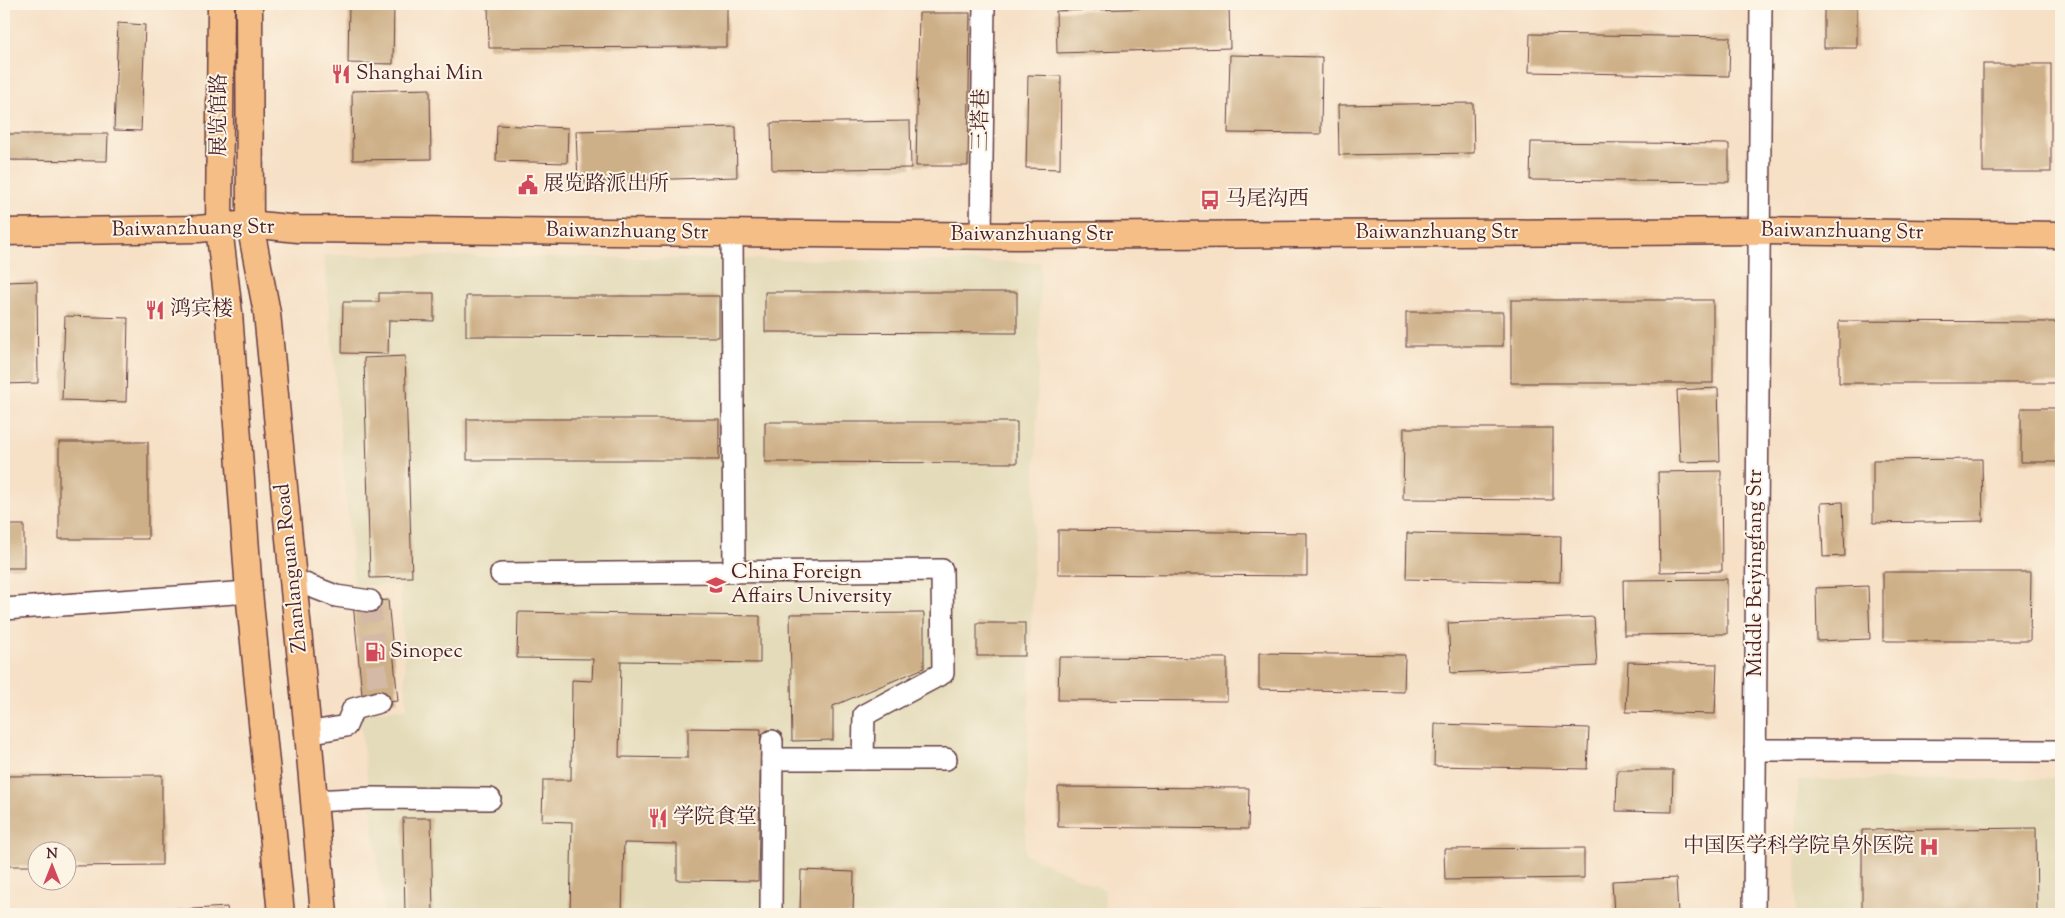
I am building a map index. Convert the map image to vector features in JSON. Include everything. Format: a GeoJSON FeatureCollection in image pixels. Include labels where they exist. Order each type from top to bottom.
{"type":"FeatureCollection","features":[{"type":"Feature","properties":{"kind":"main road","name":"展览馆路"},"geometry":{"type":"LineString","coordinates":[[219,227],[221,4]]}},
{"type":"Feature","properties":{"kind":"main road","name":"展览馆路"},"geometry":{"type":"LineString","coordinates":[[249,4],[250,224]]}},
{"type":"Feature","properties":{"kind":"main road","name":"Baiwanzhuang Str"},"geometry":{"type":"LineString","coordinates":[[4,232],[188,229],[250,224],[298,229],[981,236],[1759,231],[2061,235]]}},
{"type":"Feature","properties":{"kind":"main road","name":"Zhanlanguan Road"},"geometry":{"type":"LineString","coordinates":[[250,224],[267,313],[324,914]]}},
{"type":"Feature","properties":{"kind":"main road","name":"Zhanlanguan Road"},"geometry":{"type":"LineString","coordinates":[[219,227],[229,313],[249,592],[281,914]]}},
{"type":"Feature","properties":{"kind":"street","name":"三塔巷"},"geometry":{"type":"LineString","coordinates":[[981,236],[984,4]]}},
{"type":"Feature","properties":{"kind":"street","name":"Middle Beiyingfang Str"},"geometry":{"type":"LineString","coordinates":[[1754,914],[1761,4]]}},
{"type":"Feature","properties":{"kind":"street"},"geometry":{"type":"LineString","coordinates":[[732,233],[734,572]]}},
{"type":"Feature","properties":{"kind":"street"},"geometry":{"type":"LineString","coordinates":[[501,574],[942,570],[943,673],[864,715],[863,759]]}},
{"type":"Feature","properties":{"kind":"street"},"geometry":{"type":"LineString","coordinates":[[292,579],[336,596],[370,601]]}},
{"type":"Feature","properties":{"kind":"street"},"geometry":{"type":"LineString","coordinates":[[4,609],[249,592]]}},
{"type":"Feature","properties":{"kind":"street"},"geometry":{"type":"LineString","coordinates":[[308,733],[346,726],[353,709],[379,702]]}},
{"type":"Feature","properties":{"kind":"street"},"geometry":{"type":"LineString","coordinates":[[771,914],[772,750],[863,759],[946,759]]}},
{"type":"Feature","properties":{"kind":"street"},"geometry":{"type":"LineString","coordinates":[[1755,750],[2061,751]]}},
{"type":"Feature","properties":{"kind":"street"},"geometry":{"type":"LineString","coordinates":[[314,801],[371,798],[490,799]]}},
{"type":"Feature","properties":{"kind":"shaded area","name":"China Foreign Affairs University"},"geometry":{"type":"Polygon","coordinates":[[[324,255],[1041,262],[1025,854],[1105,890],[1104,914],[384,914],[359,712],[407,709],[400,585],[354,586],[324,255]]]}},
{"type":"Feature","properties":{"kind":"shaded area","name":"中国医学科学院阜外医院"},"geometry":{"type":"Polygon","coordinates":[[[2061,779],[2061,914],[1796,914],[1797,780],[2061,779]]]}},
{"type":"Feature","properties":{"kind":"building"},"geometry":{"type":"Polygon","coordinates":[[[4,4],[6,4],[6,102],[4,102],[4,4]]]}},
{"type":"Feature","properties":{"kind":"building"},"geometry":{"type":"Polygon","coordinates":[[[349,4],[394,4],[393,64],[348,63],[349,4]]]}},
{"type":"Feature","properties":{"kind":"building"},"geometry":{"type":"Polygon","coordinates":[[[488,4],[727,4],[727,47],[489,48],[488,4]]]}},
{"type":"Feature","properties":{"kind":"building"},"geometry":{"type":"Polygon","coordinates":[[[1824,4],[1857,4],[1857,48],[1824,48],[1824,4]]]}},
{"type":"Feature","properties":{"kind":"building"},"geometry":{"type":"Polygon","coordinates":[[[1229,6],[1230,48],[1057,53],[1056,11],[1229,6]]]}},
{"type":"Feature","properties":{"kind":"building"},"geometry":{"type":"Polygon","coordinates":[[[919,13],[970,13],[968,166],[916,166],[919,13]]]}},
{"type":"Feature","properties":{"kind":"building"},"geometry":{"type":"Polygon","coordinates":[[[118,23],[145,25],[141,131],[114,130],[118,23]]]}},
{"type":"Feature","properties":{"kind":"building"},"geometry":{"type":"Polygon","coordinates":[[[1530,34],[1730,37],[1729,76],[1529,72],[1530,34]]]}},
{"type":"Feature","properties":{"kind":"building"},"geometry":{"type":"Polygon","coordinates":[[[1230,55],[1322,57],[1321,134],[1228,133],[1230,55]]]}},
{"type":"Feature","properties":{"kind":"building"},"geometry":{"type":"Polygon","coordinates":[[[1983,64],[2051,64],[2051,172],[1983,172],[1983,64]]]}},
{"type":"Feature","properties":{"kind":"building"},"geometry":{"type":"Polygon","coordinates":[[[1028,75],[1061,76],[1060,169],[1026,168],[1028,75]]]}},
{"type":"Feature","properties":{"kind":"building"},"geometry":{"type":"Polygon","coordinates":[[[430,89],[431,159],[353,160],[352,91],[430,89]]]}},
{"type":"Feature","properties":{"kind":"building"},"geometry":{"type":"Polygon","coordinates":[[[1473,103],[1474,153],[1339,155],[1338,105],[1473,103]]]}},
{"type":"Feature","properties":{"kind":"building"},"geometry":{"type":"Polygon","coordinates":[[[910,121],[911,168],[772,170],[771,123],[910,121]]]}},
{"type":"Feature","properties":{"kind":"building"},"geometry":{"type":"Polygon","coordinates":[[[497,125],[568,128],[567,163],[496,161],[497,125]]]}},
{"type":"Feature","properties":{"kind":"building"},"geometry":{"type":"Polygon","coordinates":[[[736,127],[737,177],[578,182],[576,131],[736,127]]]}},
{"type":"Feature","properties":{"kind":"building"},"geometry":{"type":"Polygon","coordinates":[[[4,134],[108,134],[107,161],[4,160],[4,134]]]}},
{"type":"Feature","properties":{"kind":"building"},"geometry":{"type":"Polygon","coordinates":[[[1531,142],[1729,144],[1729,182],[1530,180],[1531,142]]]}},
{"type":"Feature","properties":{"kind":"building"},"geometry":{"type":"Polygon","coordinates":[[[37,281],[38,383],[4,384],[4,282],[37,281]]]}},
{"type":"Feature","properties":{"kind":"building"},"geometry":{"type":"Polygon","coordinates":[[[765,292],[1017,292],[1017,333],[765,332],[765,292]]]}},
{"type":"Feature","properties":{"kind":"building"},"geometry":{"type":"Polygon","coordinates":[[[379,293],[434,293],[434,321],[389,320],[388,354],[342,353],[343,302],[379,302],[379,293]]]}},
{"type":"Feature","properties":{"kind":"building"},"geometry":{"type":"Polygon","coordinates":[[[466,296],[719,296],[719,337],[466,336],[466,296]]]}},
{"type":"Feature","properties":{"kind":"building"},"geometry":{"type":"Polygon","coordinates":[[[1511,300],[1713,300],[1713,383],[1511,383],[1511,300]]]}},
{"type":"Feature","properties":{"kind":"building"},"geometry":{"type":"Polygon","coordinates":[[[1406,312],[1503,312],[1503,346],[1406,346],[1406,312]]]}},
{"type":"Feature","properties":{"kind":"building"},"geometry":{"type":"Polygon","coordinates":[[[65,316],[128,318],[126,402],[62,400],[65,316]]]}},
{"type":"Feature","properties":{"kind":"building"},"geometry":{"type":"Polygon","coordinates":[[[1839,321],[2061,322],[2061,383],[1839,383],[1839,321]]]}},
{"type":"Feature","properties":{"kind":"building"},"geometry":{"type":"Polygon","coordinates":[[[405,356],[412,577],[370,578],[364,358],[405,356]]]}},
{"type":"Feature","properties":{"kind":"building"},"geometry":{"type":"Polygon","coordinates":[[[1718,388],[1720,461],[1680,462],[1677,390],[1718,388]]]}},
{"type":"Feature","properties":{"kind":"building"},"geometry":{"type":"Polygon","coordinates":[[[2021,408],[2061,408],[2061,462],[2021,462],[2021,408]]]}},
{"type":"Feature","properties":{"kind":"building"},"geometry":{"type":"Polygon","coordinates":[[[467,419],[719,419],[719,460],[467,460],[467,419]]]}},
{"type":"Feature","properties":{"kind":"building"},"geometry":{"type":"Polygon","coordinates":[[[765,422],[1017,422],[1017,463],[765,462],[765,422]]]}},
{"type":"Feature","properties":{"kind":"building"},"geometry":{"type":"Polygon","coordinates":[[[1404,428],[1553,428],[1553,500],[1403,499],[1404,428]]]}},
{"type":"Feature","properties":{"kind":"building"},"geometry":{"type":"Polygon","coordinates":[[[59,442],[148,442],[148,539],[59,539],[59,442]]]}},
{"type":"Feature","properties":{"kind":"building"},"geometry":{"type":"Polygon","coordinates":[[[1982,459],[1983,521],[1873,523],[1873,460],[1982,459]]]}},
{"type":"Feature","properties":{"kind":"building"},"geometry":{"type":"Polygon","coordinates":[[[1721,471],[1722,571],[1660,572],[1658,472],[1721,471]]]}},
{"type":"Feature","properties":{"kind":"building"},"geometry":{"type":"Polygon","coordinates":[[[1843,502],[1845,556],[1823,557],[1821,503],[1843,502]]]}},
{"type":"Feature","properties":{"kind":"building"},"geometry":{"type":"Polygon","coordinates":[[[4,525],[24,525],[24,568],[4,568],[4,525]]]}},
{"type":"Feature","properties":{"kind":"building"},"geometry":{"type":"Polygon","coordinates":[[[1058,530],[1307,533],[1307,576],[1058,574],[1058,530]]]}},
{"type":"Feature","properties":{"kind":"building"},"geometry":{"type":"Polygon","coordinates":[[[1407,533],[1561,536],[1560,582],[1406,579],[1407,533]]]}},
{"type":"Feature","properties":{"kind":"building"},"geometry":{"type":"Polygon","coordinates":[[[1883,572],[2031,572],[2030,641],[1883,641],[1883,572]]]}},
{"type":"Feature","properties":{"kind":"building"},"geometry":{"type":"Polygon","coordinates":[[[1727,579],[1727,634],[1624,635],[1623,580],[1727,579]]]}},
{"type":"Feature","properties":{"kind":"building"},"geometry":{"type":"Polygon","coordinates":[[[1868,586],[1870,639],[1817,641],[1816,588],[1868,586]]]}},
{"type":"Feature","properties":{"kind":"building","name":"Sinopec"},"geometry":{"type":"Polygon","coordinates":[[[388,600],[398,701],[363,704],[353,603],[388,600]]]}},
{"type":"Feature","properties":{"kind":"building"},"geometry":{"type":"Polygon","coordinates":[[[518,612],[760,616],[760,663],[621,661],[619,757],[688,758],[688,728],[761,729],[758,881],[677,880],[677,844],[624,843],[622,914],[570,914],[572,822],[542,821],[543,780],[571,780],[572,680],[592,681],[593,659],[517,658],[518,612]]]}},
{"type":"Feature","properties":{"kind":"building"},"geometry":{"type":"Polygon","coordinates":[[[924,613],[924,668],[833,706],[833,740],[792,741],[790,614],[924,613]]]}},
{"type":"Feature","properties":{"kind":"building"},"geometry":{"type":"Polygon","coordinates":[[[1594,617],[1597,666],[1451,673],[1448,623],[1594,617]]]}},
{"type":"Feature","properties":{"kind":"building"},"geometry":{"type":"Polygon","coordinates":[[[977,623],[1025,623],[1025,656],[977,656],[977,623]]]}},
{"type":"Feature","properties":{"kind":"building"},"geometry":{"type":"Polygon","coordinates":[[[1259,653],[1405,655],[1404,692],[1259,689],[1259,653]]]}},
{"type":"Feature","properties":{"kind":"building"},"geometry":{"type":"Polygon","coordinates":[[[1059,657],[1227,658],[1227,701],[1058,700],[1059,657]]]}},
{"type":"Feature","properties":{"kind":"building"},"geometry":{"type":"Polygon","coordinates":[[[1628,662],[1717,664],[1715,714],[1626,712],[1628,662]]]}},
{"type":"Feature","properties":{"kind":"building"},"geometry":{"type":"Polygon","coordinates":[[[1435,724],[1589,728],[1587,769],[1434,766],[1435,724]]]}},
{"type":"Feature","properties":{"kind":"building"},"geometry":{"type":"Polygon","coordinates":[[[1617,770],[1673,770],[1672,812],[1616,811],[1617,770]]]}},
{"type":"Feature","properties":{"kind":"building"},"geometry":{"type":"Polygon","coordinates":[[[162,775],[162,865],[78,866],[78,840],[28,840],[28,866],[4,866],[4,776],[162,775]]]}},
{"type":"Feature","properties":{"kind":"building"},"geometry":{"type":"Polygon","coordinates":[[[1058,787],[1249,788],[1248,829],[1058,827],[1058,787]]]}},
{"type":"Feature","properties":{"kind":"building"},"geometry":{"type":"Polygon","coordinates":[[[403,818],[431,818],[433,914],[405,914],[403,818]]]}},
{"type":"Feature","properties":{"kind":"building"},"geometry":{"type":"Polygon","coordinates":[[[2036,828],[2037,914],[1862,914],[1862,830],[2036,828]]]}},
{"type":"Feature","properties":{"kind":"building"},"geometry":{"type":"Polygon","coordinates":[[[1584,848],[1584,878],[1445,880],[1444,849],[1584,848]]]}},
{"type":"Feature","properties":{"kind":"building"},"geometry":{"type":"Polygon","coordinates":[[[801,870],[854,872],[853,914],[800,914],[801,870]]]}},
{"type":"Feature","properties":{"kind":"building"},"geometry":{"type":"Polygon","coordinates":[[[1676,878],[1678,914],[1614,914],[1612,881],[1676,878]]]}},
{"type":"Feature","properties":{"kind":"building"},"geometry":{"type":"Polygon","coordinates":[[[227,907],[228,914],[177,914],[177,910],[227,907]]]}},
{"type":"Feature","properties":{"kind":"building"},"geometry":{"type":"Polygon","coordinates":[[[1401,912],[1401,914],[1286,914],[1286,913],[1401,912]]]}},
{"type":"Feature","properties":{"kind":"tunnel"},"geometry":{"type":"LineString","coordinates":[[370,601],[379,702]]}},
{"type":"Feature","properties":{"kind":"place","name":"Shanghai Min"},"geometry":{"type":"Point","coordinates":[341,74]}},
{"type":"Feature","properties":{"kind":"place","name":"展览路派出所"},"geometry":{"type":"Point","coordinates":[528,185]}},
{"type":"Feature","properties":{"kind":"place","name":"马尾沟西"},"geometry":{"type":"Point","coordinates":[1210,200]}},
{"type":"Feature","properties":{"kind":"place","name":"鸿宾楼"},"geometry":{"type":"Point","coordinates":[155,310]}},
{"type":"Feature","properties":{"kind":"place","name":"China Foreign Affairs University"},"geometry":{"type":"Point","coordinates":[716,585]}},
{"type":"Feature","properties":{"kind":"place","name":"Sinopec"},"geometry":{"type":"Point","coordinates":[375,652]}},
{"type":"Feature","properties":{"kind":"place","name":"学院食堂"},"geometry":{"type":"Point","coordinates":[658,818]}},
{"type":"Feature","properties":{"kind":"place","name":"中国医学科学院阜外医院"},"geometry":{"type":"Point","coordinates":[1929,847]}}]}
